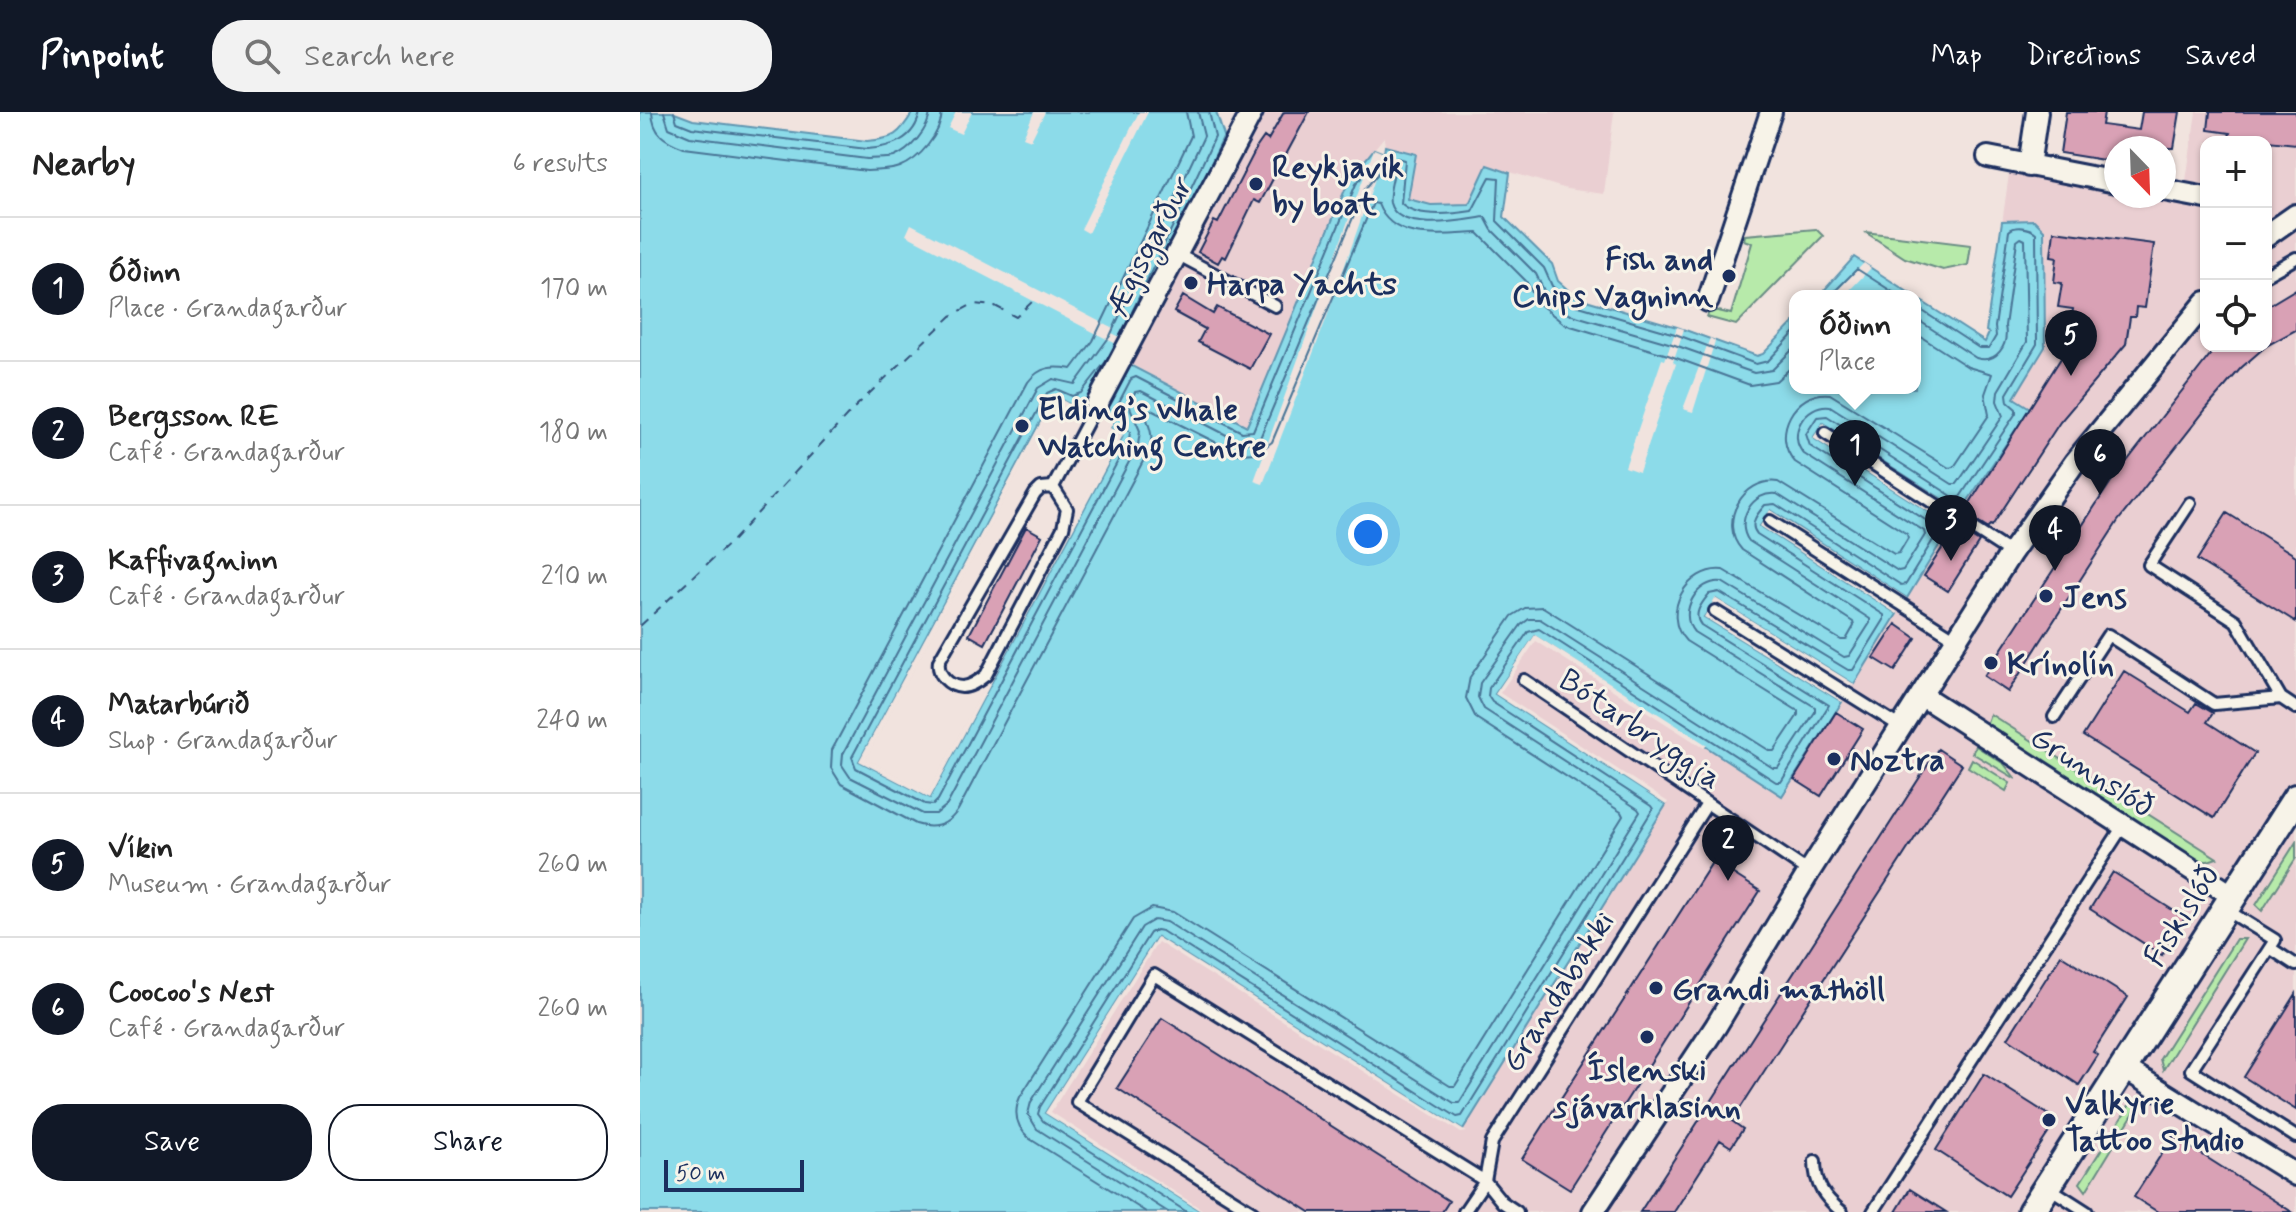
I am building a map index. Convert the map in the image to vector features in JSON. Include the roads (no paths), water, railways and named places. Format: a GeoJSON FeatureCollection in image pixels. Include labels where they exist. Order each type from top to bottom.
{"type":"FeatureCollection","features":[{"type":"Feature","properties":{"kind":"street","name":"Ægisgarður"},"geometry":{"type":"LineString","coordinates":[[1096,406],[1252,112]]}},
{"type":"Feature","properties":{"kind":"street"},"geometry":{"type":"LineString","coordinates":[[1708,301],[1771,112]]}},
{"type":"Feature","properties":{"kind":"street"},"geometry":{"type":"LineString","coordinates":[[2029,166],[2037,112]]}},
{"type":"Feature","properties":{"kind":"street"},"geometry":{"type":"LineString","coordinates":[[1988,157],[2104,180]]}},
{"type":"Feature","properties":{"kind":"street"},"geometry":{"type":"LineString","coordinates":[[2176,192],[2200,197]]}},
{"type":"Feature","properties":{"kind":"street"},"geometry":{"type":"LineString","coordinates":[[2272,232],[2296,215]]}},
{"type":"Feature","properties":{"kind":"street"},"geometry":{"type":"LineString","coordinates":[[1593,1212],[1716,1026],[1809,872],[2011,553],[2075,462],[2200,309]]}},
{"type":"Feature","properties":{"kind":"street","name":"Grunnslóð"},"geometry":{"type":"LineString","coordinates":[[1921,695],[2123,826],[2229,902]]}},
{"type":"Feature","properties":{"kind":"street","name":"Fiskislóð"},"geometry":{"type":"LineString","coordinates":[[2031,1212],[2296,798]]}},
{"type":"Feature","properties":{"kind":"street"},"geometry":{"type":"LineString","coordinates":[[2124,1068],[2296,1175]]}},
{"type":"Feature","properties":{"kind":"lane"},"geometry":{"type":"LineString","coordinates":[[1177,254],[1275,306]]}},
{"type":"Feature","properties":{"kind":"lane"},"geometry":{"type":"LineString","coordinates":[[2272,272],[2296,258]]}},
{"type":"Feature","properties":{"kind":"lane"},"geometry":{"type":"LineString","coordinates":[[1053,487],[1096,406]]}},
{"type":"Feature","properties":{"kind":"lane"},"geometry":{"type":"LineString","coordinates":[[1825,433],[2011,553]]}},
{"type":"Feature","properties":{"kind":"lane"},"geometry":{"type":"LineString","coordinates":[[1053,487],[1067,509],[1063,528],[986,675],[962,687],[945,680],[940,673],[939,661],[1035,494],[1041,488],[1053,487]]}},
{"type":"Feature","properties":{"kind":"lane"},"geometry":{"type":"LineString","coordinates":[[2190,503],[2149,565],[2236,621],[2281,698],[2296,708]]}},
{"type":"Feature","properties":{"kind":"lane"},"geometry":{"type":"LineString","coordinates":[[1770,521],[1956,639]]}},
{"type":"Feature","properties":{"kind":"lane"},"geometry":{"type":"LineString","coordinates":[[1715,611],[1901,727]]}},
{"type":"Feature","properties":{"kind":"lane"},"geometry":{"type":"LineString","coordinates":[[2054,717],[2108,635],[2214,704],[2281,698]]}},
{"type":"Feature","properties":{"kind":"lane","name":"Bótarbryggja"},"geometry":{"type":"LineString","coordinates":[[1524,680],[1809,872]]}},
{"type":"Feature","properties":{"kind":"lane","name":"Grandabakki"},"geometry":{"type":"LineString","coordinates":[[1464,1212],[1485,1181],[1492,1142],[1707,804]]}},
{"type":"Feature","properties":{"kind":"lane"},"geometry":{"type":"LineString","coordinates":[[1873,1212],[2123,826]]}},
{"type":"Feature","properties":{"kind":"lane"},"geometry":{"type":"LineString","coordinates":[[2229,902],[2275,940],[2191,1070],[2296,1137]]}},
{"type":"Feature","properties":{"kind":"lane"},"geometry":{"type":"LineString","coordinates":[[2270,948],[2296,965]]}},
{"type":"Feature","properties":{"kind":"lane"},"geometry":{"type":"LineString","coordinates":[[1253,1212],[1077,1102],[1154,975],[1485,1181],[1502,1202],[1517,1212]]}},
{"type":"Feature","properties":{"kind":"lane"},"geometry":{"type":"LineString","coordinates":[[1815,1161],[1815,1178],[1822,1194],[1842,1212]]}},
{"type":"Feature","properties":{"kind":"lane"},"geometry":{"type":"LineString","coordinates":[[2047,1187],[2087,1212]]}},
{"type":"Feature","properties":{"kind":"water"},"geometry":{"type":"Polygon","coordinates":[[[640,112],[672,112],[693,120],[867,141],[895,134],[913,112],[1216,112],[1224,136],[1119,358],[1086,400],[1071,405],[1054,396],[859,761],[930,798],[1123,436],[1110,428],[1116,417],[1105,411],[1130,365],[1247,426],[1349,180],[1374,149],[1384,153],[1385,146],[1416,154],[1408,199],[1431,205],[1469,204],[1487,165],[1510,173],[1504,217],[1552,264],[1558,281],[1576,297],[1677,327],[1757,356],[1763,354],[1789,327],[1789,394],[1921,394],[1921,301],[1985,342],[1989,333],[1986,331],[2002,221],[2034,220],[2044,230],[2045,347],[2014,398],[2030,408],[1961,511],[1823,423],[1813,438],[1951,526],[1907,598],[1771,510],[1760,526],[1897,614],[1854,684],[1716,599],[1704,617],[1842,702],[1782,796],[1535,636],[1495,694],[1666,805],[1463,1130],[1157,937],[1045,1113],[1202,1212],[640,1212],[640,112]]]}},
{"type":"Feature","properties":{"kind":"water"},"geometry":{"type":"Polygon","coordinates":[[[1854,257],[1905,290],[1824,290],[1854,257]]]}},
{"type":"Feature","properties":{"kind":"place","name":"Reykjavik by boat"},"geometry":{"type":"Point","coordinates":[1256,184]}},
{"type":"Feature","properties":{"kind":"place","name":"Fish and Chips Vagninn"},"geometry":{"type":"Point","coordinates":[1729,276]}},
{"type":"Feature","properties":{"kind":"place","name":"Harpa Yachts"},"geometry":{"type":"Point","coordinates":[1191,283]}},
{"type":"Feature","properties":{"kind":"place","name":"Víkin"},"geometry":{"type":"Point","coordinates":[2071,376]}},
{"type":"Feature","properties":{"kind":"place","name":"Elding’s Whale Watching Centre"},"geometry":{"type":"Point","coordinates":[1022,426]}},
{"type":"Feature","properties":{"kind":"place","name":"Óðinn"},"geometry":{"type":"Point","coordinates":[1855,486]}},
{"type":"Feature","properties":{"kind":"place","name":"Coocoo's Nest"},"geometry":{"type":"Point","coordinates":[2100,495]}},
{"type":"Feature","properties":{"kind":"place","name":"Kaffivagninn"},"geometry":{"type":"Point","coordinates":[1951,561]}},
{"type":"Feature","properties":{"kind":"place","name":"Matarbúrið"},"geometry":{"type":"Point","coordinates":[2055,571]}},
{"type":"Feature","properties":{"kind":"place","name":"Jens"},"geometry":{"type":"Point","coordinates":[2046,596]}},
{"type":"Feature","properties":{"kind":"place","name":"Krínolín"},"geometry":{"type":"Point","coordinates":[1991,663]}},
{"type":"Feature","properties":{"kind":"place","name":"Noztra"},"geometry":{"type":"Point","coordinates":[1834,759]}},
{"type":"Feature","properties":{"kind":"place","name":"Bergsson RE"},"geometry":{"type":"Point","coordinates":[1728,881]}},
{"type":"Feature","properties":{"kind":"place","name":"Grandi mathöll"},"geometry":{"type":"Point","coordinates":[1656,988]}},
{"type":"Feature","properties":{"kind":"place","name":"Íslenski sjávarklasinn"},"geometry":{"type":"Point","coordinates":[1647,1037]}},
{"type":"Feature","properties":{"kind":"place","name":"Valkyrie Tattoo Studio"},"geometry":{"type":"Point","coordinates":[2049,1120]}}]}
